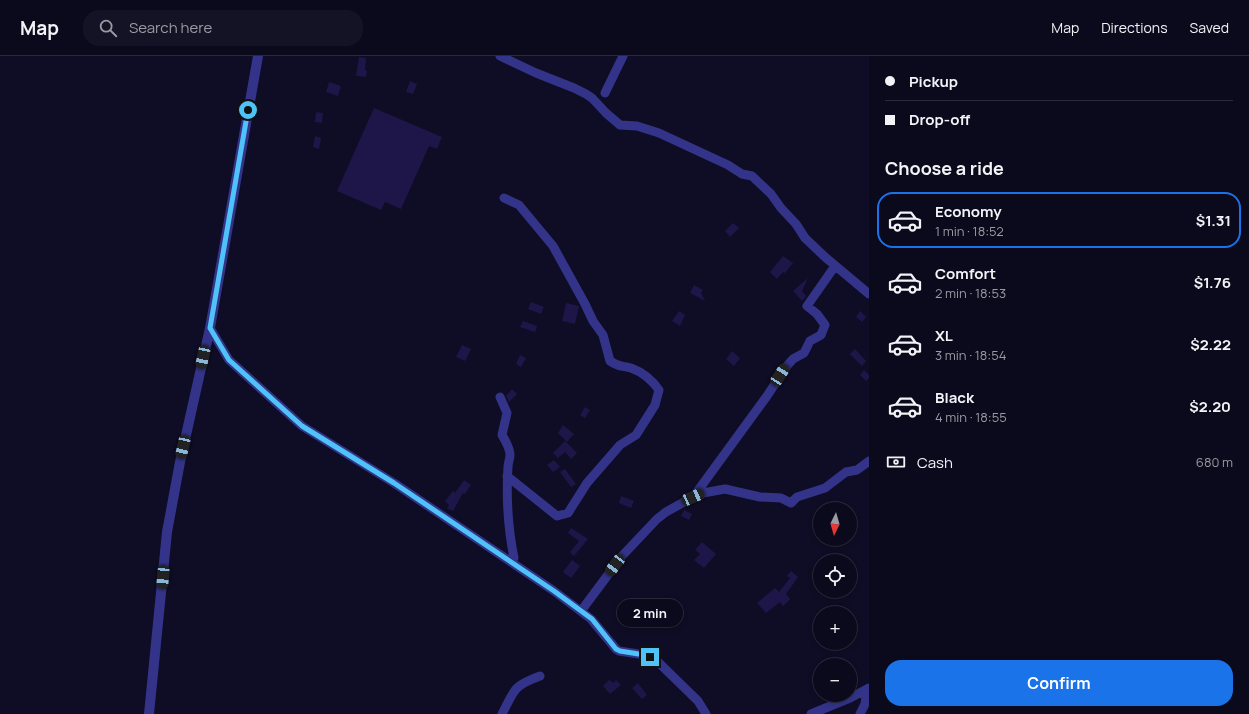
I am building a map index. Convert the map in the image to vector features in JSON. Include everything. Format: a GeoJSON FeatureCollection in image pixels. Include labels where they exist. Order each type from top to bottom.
{"type":"FeatureCollection","features":[{"type":"Feature","properties":{"kind":"street"},"geometry":{"type":"LineString","coordinates":[[148,714],[167,532],[180,462],[210,328],[258,56]]}},
{"type":"Feature","properties":{"kind":"street"},"geometry":{"type":"LineString","coordinates":[[500,56],[586,94],[620,125],[637,126],[659,132],[728,165],[740,173],[752,176],[771,194],[796,224],[805,238],[835,266],[869,294]]}},
{"type":"Feature","properties":{"kind":"street"},"geometry":{"type":"LineString","coordinates":[[605,93],[623,56]]}},
{"type":"Feature","properties":{"kind":"street"},"geometry":{"type":"LineString","coordinates":[[504,198],[519,205],[552,246],[593,321],[603,335],[610,361],[619,367],[638,371],[654,383],[659,390],[655,405],[636,435],[620,445],[587,483],[568,513],[557,516],[507,476]]}},
{"type":"Feature","properties":{"kind":"street"},"geometry":{"type":"LineString","coordinates":[[693,497],[767,396],[786,367],[793,359],[804,353],[810,341],[821,334],[825,325],[817,314],[807,306],[835,266]]}},
{"type":"Feature","properties":{"kind":"street"},"geometry":{"type":"LineString","coordinates":[[210,328],[229,360],[302,426],[394,483],[581,610],[599,627],[616,649],[645,655],[656,660],[698,701],[706,714]]}},
{"type":"Feature","properties":{"kind":"street"},"geometry":{"type":"LineString","coordinates":[[500,397],[507,413],[502,434],[508,445],[510,454],[507,476],[509,535],[514,558]]}},
{"type":"Feature","properties":{"kind":"street"},"geometry":{"type":"LineString","coordinates":[[581,610],[622,556],[657,519],[666,512],[693,497],[703,493],[725,489],[754,496],[781,498],[791,503],[797,497],[825,488],[846,472],[857,470],[869,461]]}},
{"type":"Feature","properties":{"kind":"street"},"geometry":{"type":"LineString","coordinates":[[502,714],[516,688],[520,684],[540,676]]}},
{"type":"Feature","properties":{"kind":"street"},"geometry":{"type":"LineString","coordinates":[[811,714],[850,698],[868,688]]}},
{"type":"Feature","properties":{"kind":"street"},"geometry":{"type":"LineString","coordinates":[[860,714],[865,704],[868,688]]}},
{"type":"Feature","properties":{"kind":"building"},"geometry":{"type":"Polygon","coordinates":[[[359,57],[366,58],[366,77],[356,76],[359,57]]]}},
{"type":"Feature","properties":{"kind":"building"},"geometry":{"type":"Polygon","coordinates":[[[410,81],[417,84],[413,94],[406,92],[410,81]]]}},
{"type":"Feature","properties":{"kind":"building"},"geometry":{"type":"Polygon","coordinates":[[[329,82],[341,86],[338,96],[326,92],[329,82]]]}},
{"type":"Feature","properties":{"kind":"building"},"geometry":{"type":"Polygon","coordinates":[[[374,108],[442,137],[437,149],[429,146],[401,209],[385,202],[381,210],[337,191],[374,108]]]}},
{"type":"Feature","properties":{"kind":"building"},"geometry":{"type":"Polygon","coordinates":[[[316,112],[323,113],[322,123],[315,122],[316,112]]]}},
{"type":"Feature","properties":{"kind":"building"},"geometry":{"type":"Polygon","coordinates":[[[315,136],[321,138],[319,149],[313,147],[315,136]]]}},
{"type":"Feature","properties":{"kind":"building"},"geometry":{"type":"Polygon","coordinates":[[[733,223],[739,228],[730,237],[725,231],[733,223]]]}},
{"type":"Feature","properties":{"kind":"building"},"geometry":{"type":"Polygon","coordinates":[[[783,256],[793,263],[785,273],[783,272],[777,279],[770,272],[783,256]]]}},
{"type":"Feature","properties":{"kind":"building"},"geometry":{"type":"Polygon","coordinates":[[[808,278],[802,291],[806,296],[802,301],[793,291],[808,278]]]}},
{"type":"Feature","properties":{"kind":"building"},"geometry":{"type":"Polygon","coordinates":[[[694,285],[703,290],[701,293],[705,301],[690,293],[694,285]]]}},
{"type":"Feature","properties":{"kind":"building"},"geometry":{"type":"Polygon","coordinates":[[[531,302],[544,307],[541,314],[528,309],[531,302]]]}},
{"type":"Feature","properties":{"kind":"building"},"geometry":{"type":"Polygon","coordinates":[[[566,303],[579,306],[575,324],[562,321],[566,303]]]}},
{"type":"Feature","properties":{"kind":"building"},"geometry":{"type":"Polygon","coordinates":[[[679,311],[685,315],[680,326],[672,321],[679,311]]]}},
{"type":"Feature","properties":{"kind":"building"},"geometry":{"type":"Polygon","coordinates":[[[860,311],[866,317],[862,322],[856,317],[860,311]]]}},
{"type":"Feature","properties":{"kind":"building"},"geometry":{"type":"Polygon","coordinates":[[[523,321],[537,326],[535,332],[520,327],[523,321]]]}},
{"type":"Feature","properties":{"kind":"building"},"geometry":{"type":"Polygon","coordinates":[[[462,345],[471,349],[465,361],[456,357],[462,345]]]}},
{"type":"Feature","properties":{"kind":"building"},"geometry":{"type":"Polygon","coordinates":[[[855,349],[866,361],[862,366],[850,354],[855,349]]]}},
{"type":"Feature","properties":{"kind":"building"},"geometry":{"type":"Polygon","coordinates":[[[732,351],[740,358],[734,366],[726,359],[732,351]]]}},
{"type":"Feature","properties":{"kind":"building"},"geometry":{"type":"Polygon","coordinates":[[[520,355],[526,358],[521,367],[516,364],[520,355]]]}},
{"type":"Feature","properties":{"kind":"building"},"geometry":{"type":"Polygon","coordinates":[[[864,370],[869,375],[869,378],[866,381],[860,375],[864,370]]]}},
{"type":"Feature","properties":{"kind":"building"},"geometry":{"type":"Polygon","coordinates":[[[512,389],[517,394],[509,402],[506,396],[512,389]]]}},
{"type":"Feature","properties":{"kind":"building"},"geometry":{"type":"Polygon","coordinates":[[[585,407],[590,410],[585,418],[580,415],[585,407]]]}},
{"type":"Feature","properties":{"kind":"building"},"geometry":{"type":"Polygon","coordinates":[[[563,425],[574,434],[567,442],[558,433],[563,425]]]}},
{"type":"Feature","properties":{"kind":"building"},"geometry":{"type":"Polygon","coordinates":[[[565,441],[577,453],[571,459],[565,452],[558,458],[553,453],[565,441]]]}},
{"type":"Feature","properties":{"kind":"building"},"geometry":{"type":"Polygon","coordinates":[[[554,460],[560,467],[553,472],[547,465],[554,460]]]}},
{"type":"Feature","properties":{"kind":"building"},"geometry":{"type":"Polygon","coordinates":[[[565,469],[576,484],[571,487],[560,472],[565,469]]]}},
{"type":"Feature","properties":{"kind":"building"},"geometry":{"type":"Polygon","coordinates":[[[464,480],[471,485],[465,494],[463,493],[453,511],[447,508],[449,505],[445,501],[453,491],[455,493],[464,480]]]}},
{"type":"Feature","properties":{"kind":"building"},"geometry":{"type":"Polygon","coordinates":[[[621,496],[634,501],[631,508],[619,503],[621,496]]]}},
{"type":"Feature","properties":{"kind":"building"},"geometry":{"type":"Polygon","coordinates":[[[684,510],[692,514],[689,520],[681,516],[684,510]]]}},
{"type":"Feature","properties":{"kind":"building"},"geometry":{"type":"Polygon","coordinates":[[[571,528],[588,539],[574,556],[570,552],[579,541],[568,533],[571,528]]]}},
{"type":"Feature","properties":{"kind":"building"},"geometry":{"type":"Polygon","coordinates":[[[702,542],[716,554],[704,568],[694,560],[700,554],[695,550],[702,542]]]}},
{"type":"Feature","properties":{"kind":"building"},"geometry":{"type":"Polygon","coordinates":[[[572,560],[580,566],[571,578],[563,572],[572,560]]]}},
{"type":"Feature","properties":{"kind":"building"},"geometry":{"type":"Polygon","coordinates":[[[791,571],[798,577],[786,594],[790,599],[783,606],[780,602],[766,613],[757,603],[775,588],[779,592],[790,578],[787,576],[791,571]]]}},
{"type":"Feature","properties":{"kind":"building"},"geometry":{"type":"Polygon","coordinates":[[[609,680],[614,683],[616,680],[621,685],[610,694],[603,686],[609,680]]]}},
{"type":"Feature","properties":{"kind":"building"},"geometry":{"type":"Polygon","coordinates":[[[638,683],[647,695],[642,699],[632,688],[638,683]]]}},
{"type":"Feature","properties":{"kind":"route"},"geometry":{"type":"LineString","coordinates":[[248,110],[210,328],[229,360],[302,426],[394,483],[440,516],[584,612],[599,627],[616,649],[650,657]]}}]}
